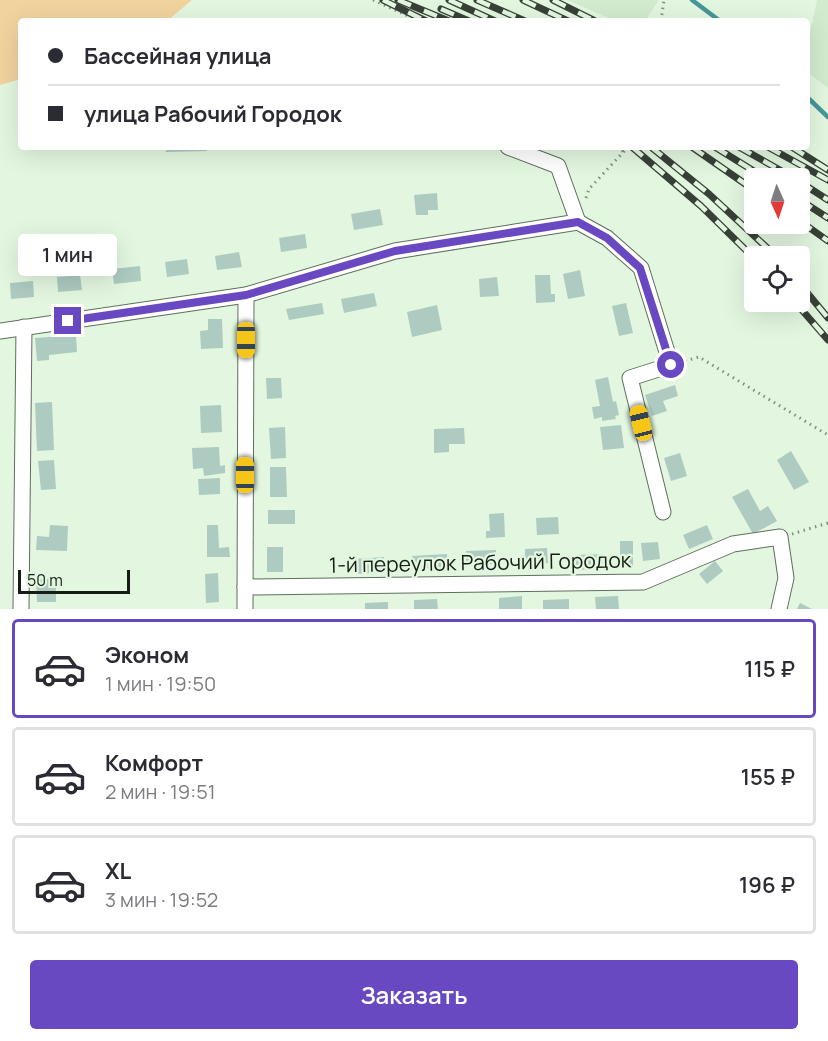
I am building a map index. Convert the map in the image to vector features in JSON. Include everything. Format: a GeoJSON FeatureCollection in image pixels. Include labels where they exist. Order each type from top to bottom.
{"type":"FeatureCollection","features":[{"type":"Feature","properties":{"kind":"street"},"geometry":{"type":"LineString","coordinates":[[516,150],[558,166],[578,222]]}},
{"type":"Feature","properties":{"kind":"street"},"geometry":{"type":"LineString","coordinates":[[0,331],[246,295],[395,251],[578,222],[607,238],[640,268],[671,365],[630,378],[663,512]]}},
{"type":"Feature","properties":{"kind":"street"},"geometry":{"type":"LineString","coordinates":[[245,609],[246,295]]}},
{"type":"Feature","properties":{"kind":"street"},"geometry":{"type":"LineString","coordinates":[[21,609],[24,327]]}},
{"type":"Feature","properties":{"kind":"street"},"geometry":{"type":"LineString","coordinates":[[779,609],[786,578],[780,537]]}},
{"type":"Feature","properties":{"kind":"street","name":"1-й переулок Рабочий Городок"},"geometry":{"type":"LineString","coordinates":[[245,587],[643,582],[734,544],[780,537]]}},
{"type":"Feature","properties":{"kind":"path"},"geometry":{"type":"LineString","coordinates":[[373,0],[412,18]]}},
{"type":"Feature","properties":{"kind":"path"},"geometry":{"type":"LineString","coordinates":[[661,18],[664,0]]}},
{"type":"Feature","properties":{"kind":"path"},"geometry":{"type":"LineString","coordinates":[[621,150],[625,153]]}},
{"type":"Feature","properties":{"kind":"path"},"geometry":{"type":"LineString","coordinates":[[578,222],[589,189],[626,150]]}},
{"type":"Feature","properties":{"kind":"path"},"geometry":{"type":"LineString","coordinates":[[671,365],[699,357],[828,435]]}},
{"type":"Feature","properties":{"kind":"path"},"geometry":{"type":"LineString","coordinates":[[780,537],[828,523]]}},
{"type":"Feature","properties":{"kind":"shaded area"},"geometry":{"type":"Polygon","coordinates":[[[0,0],[192,0],[171,18],[18,18],[18,80],[0,85],[0,0]]]}},
{"type":"Feature","properties":{"kind":"shaded area"},"geometry":{"type":"Polygon","coordinates":[[[567,0],[659,0],[647,18],[609,18],[567,0]]]}},
{"type":"Feature","properties":{"kind":"shaded area"},"geometry":{"type":"Polygon","coordinates":[[[817,0],[828,0],[828,88],[810,74],[810,33],[817,0]]]}},
{"type":"Feature","properties":{"kind":"building"},"geometry":{"type":"Polygon","coordinates":[[[166,150],[207,151],[166,152],[166,150]]]}},
{"type":"Feature","properties":{"kind":"building"},"geometry":{"type":"Polygon","coordinates":[[[437,193],[438,210],[428,210],[428,215],[416,215],[414,195],[437,193]]]}},
{"type":"Feature","properties":{"kind":"building"},"geometry":{"type":"Polygon","coordinates":[[[380,209],[383,225],[354,230],[351,214],[380,209]]]}},
{"type":"Feature","properties":{"kind":"building"},"geometry":{"type":"Polygon","coordinates":[[[305,234],[307,248],[281,252],[279,238],[305,234]]]}},
{"type":"Feature","properties":{"kind":"building"},"geometry":{"type":"Polygon","coordinates":[[[239,252],[242,267],[217,270],[215,256],[239,252]]]}},
{"type":"Feature","properties":{"kind":"building"},"geometry":{"type":"Polygon","coordinates":[[[187,259],[189,274],[167,277],[165,262],[187,259]]]}},
{"type":"Feature","properties":{"kind":"building"},"geometry":{"type":"Polygon","coordinates":[[[140,266],[141,281],[114,284],[112,269],[140,266]]]}},
{"type":"Feature","properties":{"kind":"building"},"geometry":{"type":"Polygon","coordinates":[[[580,270],[585,296],[568,299],[563,274],[580,270]]]}},
{"type":"Feature","properties":{"kind":"building"},"geometry":{"type":"Polygon","coordinates":[[[80,275],[82,290],[58,292],[57,277],[80,275]]]}},
{"type":"Feature","properties":{"kind":"building"},"geometry":{"type":"Polygon","coordinates":[[[535,275],[550,275],[551,294],[555,294],[555,302],[536,303],[535,275]]]}},
{"type":"Feature","properties":{"kind":"building"},"geometry":{"type":"Polygon","coordinates":[[[497,277],[499,296],[480,297],[479,279],[497,277]]]}},
{"type":"Feature","properties":{"kind":"building"},"geometry":{"type":"Polygon","coordinates":[[[33,281],[34,297],[11,299],[10,283],[33,281]]]}},
{"type":"Feature","properties":{"kind":"building"},"geometry":{"type":"Polygon","coordinates":[[[374,293],[377,306],[344,313],[341,299],[374,293]]]}},
{"type":"Feature","properties":{"kind":"building"},"geometry":{"type":"Polygon","coordinates":[[[322,303],[324,314],[289,320],[286,309],[322,303]]]}},
{"type":"Feature","properties":{"kind":"building"},"geometry":{"type":"Polygon","coordinates":[[[626,303],[633,333],[619,336],[612,306],[626,303]]]}},
{"type":"Feature","properties":{"kind":"building"},"geometry":{"type":"Polygon","coordinates":[[[437,305],[442,330],[412,337],[407,312],[437,305]]]}},
{"type":"Feature","properties":{"kind":"building"},"geometry":{"type":"Polygon","coordinates":[[[208,319],[222,319],[223,348],[201,349],[200,331],[208,330],[208,319]]]}},
{"type":"Feature","properties":{"kind":"building"},"geometry":{"type":"Polygon","coordinates":[[[76,335],[77,352],[49,355],[49,360],[37,361],[35,338],[76,335]]]}},
{"type":"Feature","properties":{"kind":"building"},"geometry":{"type":"Polygon","coordinates":[[[608,377],[613,402],[616,401],[619,415],[615,416],[616,419],[602,421],[602,417],[594,419],[592,407],[600,406],[595,380],[608,377]]]}},
{"type":"Feature","properties":{"kind":"building"},"geometry":{"type":"Polygon","coordinates":[[[266,378],[281,378],[282,398],[267,399],[266,378]]]}},
{"type":"Feature","properties":{"kind":"building"},"geometry":{"type":"Polygon","coordinates":[[[675,385],[678,396],[663,401],[667,411],[652,416],[645,395],[675,385]]]}},
{"type":"Feature","properties":{"kind":"building"},"geometry":{"type":"Polygon","coordinates":[[[52,402],[54,450],[37,451],[35,403],[52,402]]]}},
{"type":"Feature","properties":{"kind":"building"},"geometry":{"type":"Polygon","coordinates":[[[221,405],[222,432],[201,433],[200,406],[221,405]]]}},
{"type":"Feature","properties":{"kind":"building"},"geometry":{"type":"Polygon","coordinates":[[[621,425],[624,448],[603,450],[600,427],[621,425]]]}},
{"type":"Feature","properties":{"kind":"building"},"geometry":{"type":"Polygon","coordinates":[[[285,427],[286,458],[271,459],[269,428],[285,427]]]}},
{"type":"Feature","properties":{"kind":"building"},"geometry":{"type":"Polygon","coordinates":[[[464,428],[465,444],[449,444],[449,452],[434,453],[434,429],[464,428]]]}},
{"type":"Feature","properties":{"kind":"building"},"geometry":{"type":"Polygon","coordinates":[[[219,447],[220,466],[225,465],[225,473],[204,476],[203,468],[193,469],[192,448],[219,447]]]}},
{"type":"Feature","properties":{"kind":"building"},"geometry":{"type":"Polygon","coordinates":[[[791,451],[809,482],[794,490],[777,460],[791,451]]]}},
{"type":"Feature","properties":{"kind":"building"},"geometry":{"type":"Polygon","coordinates":[[[680,453],[687,476],[671,481],[664,458],[680,453]]]}},
{"type":"Feature","properties":{"kind":"building"},"geometry":{"type":"Polygon","coordinates":[[[54,460],[56,489],[41,490],[38,461],[54,460]]]}},
{"type":"Feature","properties":{"kind":"building"},"geometry":{"type":"Polygon","coordinates":[[[270,467],[286,467],[287,497],[270,497],[270,467]]]}},
{"type":"Feature","properties":{"kind":"building"},"geometry":{"type":"Polygon","coordinates":[[[220,478],[220,494],[199,495],[198,479],[220,478]]]}},
{"type":"Feature","properties":{"kind":"building"},"geometry":{"type":"Polygon","coordinates":[[[748,489],[760,511],[768,506],[777,521],[753,534],[732,497],[748,489]]]}},
{"type":"Feature","properties":{"kind":"building"},"geometry":{"type":"Polygon","coordinates":[[[268,510],[295,510],[295,524],[268,524],[268,510]]]}},
{"type":"Feature","properties":{"kind":"building"},"geometry":{"type":"Polygon","coordinates":[[[504,513],[505,537],[486,538],[486,531],[490,531],[489,514],[504,513]]]}},
{"type":"Feature","properties":{"kind":"building"},"geometry":{"type":"Polygon","coordinates":[[[558,517],[559,534],[537,535],[536,518],[558,517]]]}},
{"type":"Feature","properties":{"kind":"building"},"geometry":{"type":"Polygon","coordinates":[[[50,525],[68,526],[67,551],[36,550],[37,536],[49,537],[50,525]]]}},
{"type":"Feature","properties":{"kind":"building"},"geometry":{"type":"Polygon","coordinates":[[[207,525],[218,525],[219,548],[229,547],[230,557],[207,557],[207,525]]]}},
{"type":"Feature","properties":{"kind":"building"},"geometry":{"type":"Polygon","coordinates":[[[707,525],[713,539],[689,549],[683,535],[707,525]]]}},
{"type":"Feature","properties":{"kind":"building"},"geometry":{"type":"Polygon","coordinates":[[[620,541],[633,541],[633,566],[620,566],[620,541]]]}},
{"type":"Feature","properties":{"kind":"building"},"geometry":{"type":"Polygon","coordinates":[[[658,542],[660,559],[643,561],[641,543],[658,542]]]}},
{"type":"Feature","properties":{"kind":"building"},"geometry":{"type":"Polygon","coordinates":[[[267,547],[283,547],[283,572],[267,572],[267,547]]]}},
{"type":"Feature","properties":{"kind":"building"},"geometry":{"type":"Polygon","coordinates":[[[547,548],[548,563],[525,564],[525,549],[547,548]]]}},
{"type":"Feature","properties":{"kind":"building"},"geometry":{"type":"Polygon","coordinates":[[[496,550],[496,564],[466,565],[466,551],[496,550]]]}},
{"type":"Feature","properties":{"kind":"building"},"geometry":{"type":"Polygon","coordinates":[[[447,554],[448,567],[413,569],[412,556],[447,554]]]}},
{"type":"Feature","properties":{"kind":"building"},"geometry":{"type":"Polygon","coordinates":[[[603,554],[603,569],[573,570],[573,555],[603,554]]]}},
{"type":"Feature","properties":{"kind":"building"},"geometry":{"type":"Polygon","coordinates":[[[384,557],[385,572],[357,574],[356,559],[384,557]]]}},
{"type":"Feature","properties":{"kind":"building"},"geometry":{"type":"Polygon","coordinates":[[[715,561],[723,571],[707,584],[699,574],[715,561]]]}},
{"type":"Feature","properties":{"kind":"building"},"geometry":{"type":"Polygon","coordinates":[[[218,573],[219,602],[206,603],[205,574],[218,573]]]}},
{"type":"Feature","properties":{"kind":"building"},"geometry":{"type":"Polygon","coordinates":[[[36,579],[51,579],[51,588],[56,588],[56,602],[37,602],[36,579]]]}},
{"type":"Feature","properties":{"kind":"building"},"geometry":{"type":"Polygon","coordinates":[[[522,596],[522,609],[499,609],[499,598],[522,596]]]}},
{"type":"Feature","properties":{"kind":"building"},"geometry":{"type":"Polygon","coordinates":[[[618,596],[619,609],[596,609],[595,597],[618,596]]]}},
{"type":"Feature","properties":{"kind":"building"},"geometry":{"type":"Polygon","coordinates":[[[437,599],[438,609],[414,609],[414,600],[437,599]]]}},
{"type":"Feature","properties":{"kind":"building"},"geometry":{"type":"Polygon","coordinates":[[[569,599],[569,609],[543,609],[543,600],[569,599]]]}},
{"type":"Feature","properties":{"kind":"building"},"geometry":{"type":"Polygon","coordinates":[[[388,602],[388,609],[365,609],[365,603],[388,602]]]}},
{"type":"Feature","properties":{"kind":"building"},"geometry":{"type":"Polygon","coordinates":[[[800,603],[812,609],[797,609],[800,603]]]}},
{"type":"Feature","properties":{"kind":"waterway"},"geometry":{"type":"LineString","coordinates":[[692,0],[716,18]]}},
{"type":"Feature","properties":{"kind":"waterway"},"geometry":{"type":"LineString","coordinates":[[810,100],[828,117]]}},
{"type":"Feature","properties":{"kind":"railway"},"geometry":{"type":"LineString","coordinates":[[383,0],[420,18]]}},
{"type":"Feature","properties":{"kind":"railway"},"geometry":{"type":"LineString","coordinates":[[398,0],[442,18]]}},
{"type":"Feature","properties":{"kind":"railway"},"geometry":{"type":"LineString","coordinates":[[449,0],[488,18]]}},
{"type":"Feature","properties":{"kind":"railway"},"geometry":{"type":"LineString","coordinates":[[477,0],[518,18]]}},
{"type":"Feature","properties":{"kind":"railway"},"geometry":{"type":"LineString","coordinates":[[523,0],[562,18]]}},
{"type":"Feature","properties":{"kind":"railway"},"geometry":{"type":"LineString","coordinates":[[553,0],[589,18]]}},
{"type":"Feature","properties":{"kind":"railway"},"geometry":{"type":"LineString","coordinates":[[441,9],[462,18]]}},
{"type":"Feature","properties":{"kind":"railway"},"geometry":{"type":"LineString","coordinates":[[636,150],[701,206],[744,248]]}},
{"type":"Feature","properties":{"kind":"railway"},"geometry":{"type":"LineString","coordinates":[[655,150],[709,194],[765,246]]}},
{"type":"Feature","properties":{"kind":"railway"},"geometry":{"type":"LineString","coordinates":[[696,150],[744,183]]}},
{"type":"Feature","properties":{"kind":"railway"},"geometry":{"type":"LineString","coordinates":[[720,150],[749,168]]}},
{"type":"Feature","properties":{"kind":"railway"},"geometry":{"type":"LineString","coordinates":[[744,150],[776,168]]}},
{"type":"Feature","properties":{"kind":"railway"},"geometry":{"type":"LineString","coordinates":[[773,150],[828,180]]}},
{"type":"Feature","properties":{"kind":"railway"},"geometry":{"type":"LineString","coordinates":[[797,150],[828,170]]}},
{"type":"Feature","properties":{"kind":"railway"},"geometry":{"type":"LineString","coordinates":[[810,188],[828,200]]}},
{"type":"Feature","properties":{"kind":"railway"},"geometry":{"type":"LineString","coordinates":[[810,206],[828,218]]}},
{"type":"Feature","properties":{"kind":"railway"},"geometry":{"type":"LineString","coordinates":[[810,228],[828,241]]}},
{"type":"Feature","properties":{"kind":"railway"},"geometry":{"type":"LineString","coordinates":[[810,296],[828,318]]}},
{"type":"Feature","properties":{"kind":"railway"},"geometry":{"type":"LineString","coordinates":[[804,312],[828,340]]}},
{"type":"Feature","properties":{"kind":"route"},"geometry":{"type":"LineString","coordinates":[[68,321],[246,295],[395,251],[578,222],[607,238],[640,268],[671,365]]}}]}
